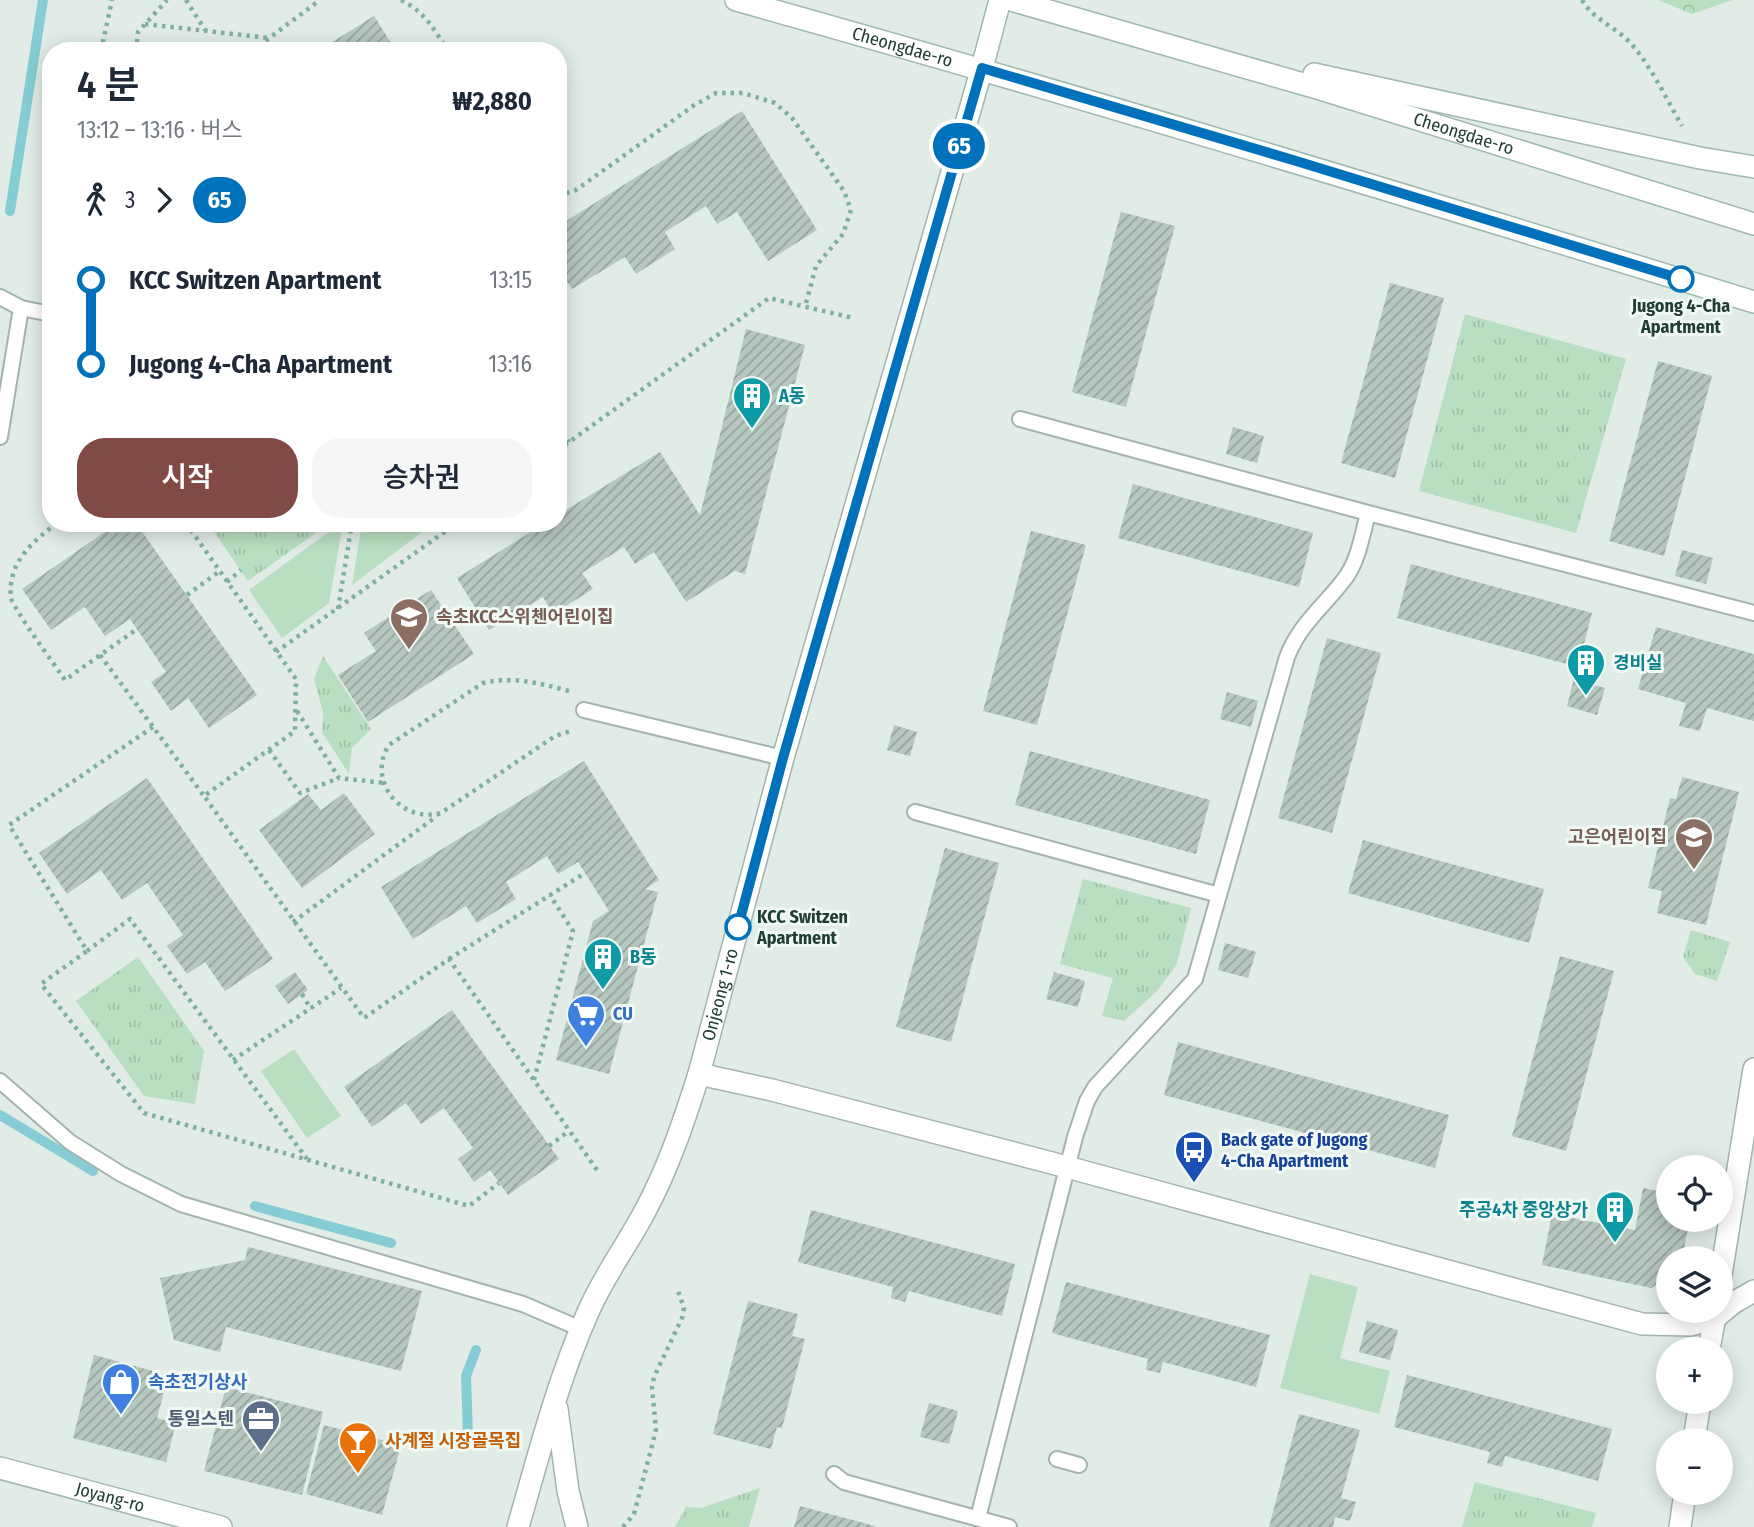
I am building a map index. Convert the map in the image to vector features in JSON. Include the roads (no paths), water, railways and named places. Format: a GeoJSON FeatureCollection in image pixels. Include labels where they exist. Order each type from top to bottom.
{"type":"FeatureCollection","features":[{"type":"Feature","properties":{"kind":"street","name":"Cheongdae-ro"},"geometry":{"type":"LineString","coordinates":[[736,0],[982,68],[1293,160],[1754,302]]}},
{"type":"Feature","properties":{"kind":"street","name":"Onjeong 1-ro"},"geometry":{"type":"LineString","coordinates":[[518,1527],[580,1329],[645,1212],[682,1126],[699,1074],[783,758],[1000,0]]}},
{"type":"Feature","properties":{"kind":"street","name":"Cheongdae-ro"},"geometry":{"type":"LineString","coordinates":[[1011,0],[1330,92],[1754,223]]}},
{"type":"Feature","properties":{"kind":"street"},"geometry":{"type":"LineString","coordinates":[[1128,33],[1700,158],[1754,167]]}},
{"type":"Feature","properties":{"kind":"street"},"geometry":{"type":"LineString","coordinates":[[1726,1246],[1754,1069]]}},
{"type":"Feature","properties":{"kind":"street"},"geometry":{"type":"LineString","coordinates":[[699,1074],[772,1090],[1067,1167],[1642,1324],[1695,1323]]}},
{"type":"Feature","properties":{"kind":"street"},"geometry":{"type":"LineString","coordinates":[[1733,1303],[1754,1291]]}},
{"type":"Feature","properties":{"kind":"street"},"geometry":{"type":"LineString","coordinates":[[556,1399],[568,1491],[577,1527]]}},
{"type":"Feature","properties":{"kind":"street","name":"Joyang-ro"},"geometry":{"type":"LineString","coordinates":[[0,1468],[221,1527]]}},
{"type":"Feature","properties":{"kind":"street"},"geometry":{"type":"LineString","coordinates":[[1680,1527],[1683,1505]]}},
{"type":"Feature","properties":{"kind":"lane"},"geometry":{"type":"LineString","coordinates":[[0,297],[21,308],[42,312]]}},
{"type":"Feature","properties":{"kind":"lane"},"geometry":{"type":"LineString","coordinates":[[0,437],[21,308]]}},
{"type":"Feature","properties":{"kind":"lane"},"geometry":{"type":"LineString","coordinates":[[1020,419],[1754,613]]}},
{"type":"Feature","properties":{"kind":"lane"},"geometry":{"type":"LineString","coordinates":[[978,1518],[1067,1167],[1087,1101],[1095,1087],[1195,979],[1287,657],[1303,625],[1344,581],[1352,566],[1368,513]]}},
{"type":"Feature","properties":{"kind":"lane"},"geometry":{"type":"LineString","coordinates":[[584,710],[783,758]]}},
{"type":"Feature","properties":{"kind":"lane"},"geometry":{"type":"LineString","coordinates":[[915,812],[1219,895]]}},
{"type":"Feature","properties":{"kind":"lane"},"geometry":{"type":"LineString","coordinates":[[0,1081],[70,1142],[121,1174],[181,1204],[523,1304],[580,1329]]}},
{"type":"Feature","properties":{"kind":"lane"},"geometry":{"type":"LineString","coordinates":[[1057,1459],[1079,1465]]}},
{"type":"Feature","properties":{"kind":"lane"},"geometry":{"type":"LineString","coordinates":[[834,1474],[844,1482],[1009,1527]]}},
{"type":"Feature","properties":{"kind":"waterway"},"geometry":{"type":"LineString","coordinates":[[10,211],[43,0]]}},
{"type":"Feature","properties":{"kind":"waterway"},"geometry":{"type":"LineString","coordinates":[[0,1115],[93,1171]]}},
{"type":"Feature","properties":{"kind":"waterway"},"geometry":{"type":"LineString","coordinates":[[255,1206],[391,1243]]}},
{"type":"Feature","properties":{"kind":"waterway"},"geometry":{"type":"LineString","coordinates":[[468,1436],[466,1376],[476,1350]]}},
{"type":"Feature","properties":{"kind":"place","name":"Jugong 4-Cha Apartment"},"geometry":{"type":"Point","coordinates":[1681,279]}},
{"type":"Feature","properties":{"kind":"place","name":"A동"},"geometry":{"type":"Point","coordinates":[752,430]}},
{"type":"Feature","properties":{"kind":"place","name":"속초KCC스위첸어린이집"},"geometry":{"type":"Point","coordinates":[409,651]}},
{"type":"Feature","properties":{"kind":"place","name":"경비실"},"geometry":{"type":"Point","coordinates":[1586,697]}},
{"type":"Feature","properties":{"kind":"place","name":"고은어린이집"},"geometry":{"type":"Point","coordinates":[1694,871]}},
{"type":"Feature","properties":{"kind":"place","name":"KCC Switzen Apartment"},"geometry":{"type":"Point","coordinates":[738,927]}},
{"type":"Feature","properties":{"kind":"place","name":"B동"},"geometry":{"type":"Point","coordinates":[603,991]}},
{"type":"Feature","properties":{"kind":"place","name":"CU"},"geometry":{"type":"Point","coordinates":[586,1048]}},
{"type":"Feature","properties":{"kind":"place","name":"Back gate of Jugong 4-Cha Apartment"},"geometry":{"type":"Point","coordinates":[1194,1184]}},
{"type":"Feature","properties":{"kind":"place","name":"주공4차 중앙상가"},"geometry":{"type":"Point","coordinates":[1615,1244]}},
{"type":"Feature","properties":{"kind":"place","name":"속초전기상사"},"geometry":{"type":"Point","coordinates":[121,1416]}},
{"type":"Feature","properties":{"kind":"place","name":"통일스텐"},"geometry":{"type":"Point","coordinates":[261,1453]}},
{"type":"Feature","properties":{"kind":"place","name":"사계절 시장골목집"},"geometry":{"type":"Point","coordinates":[358,1475]}}]}
